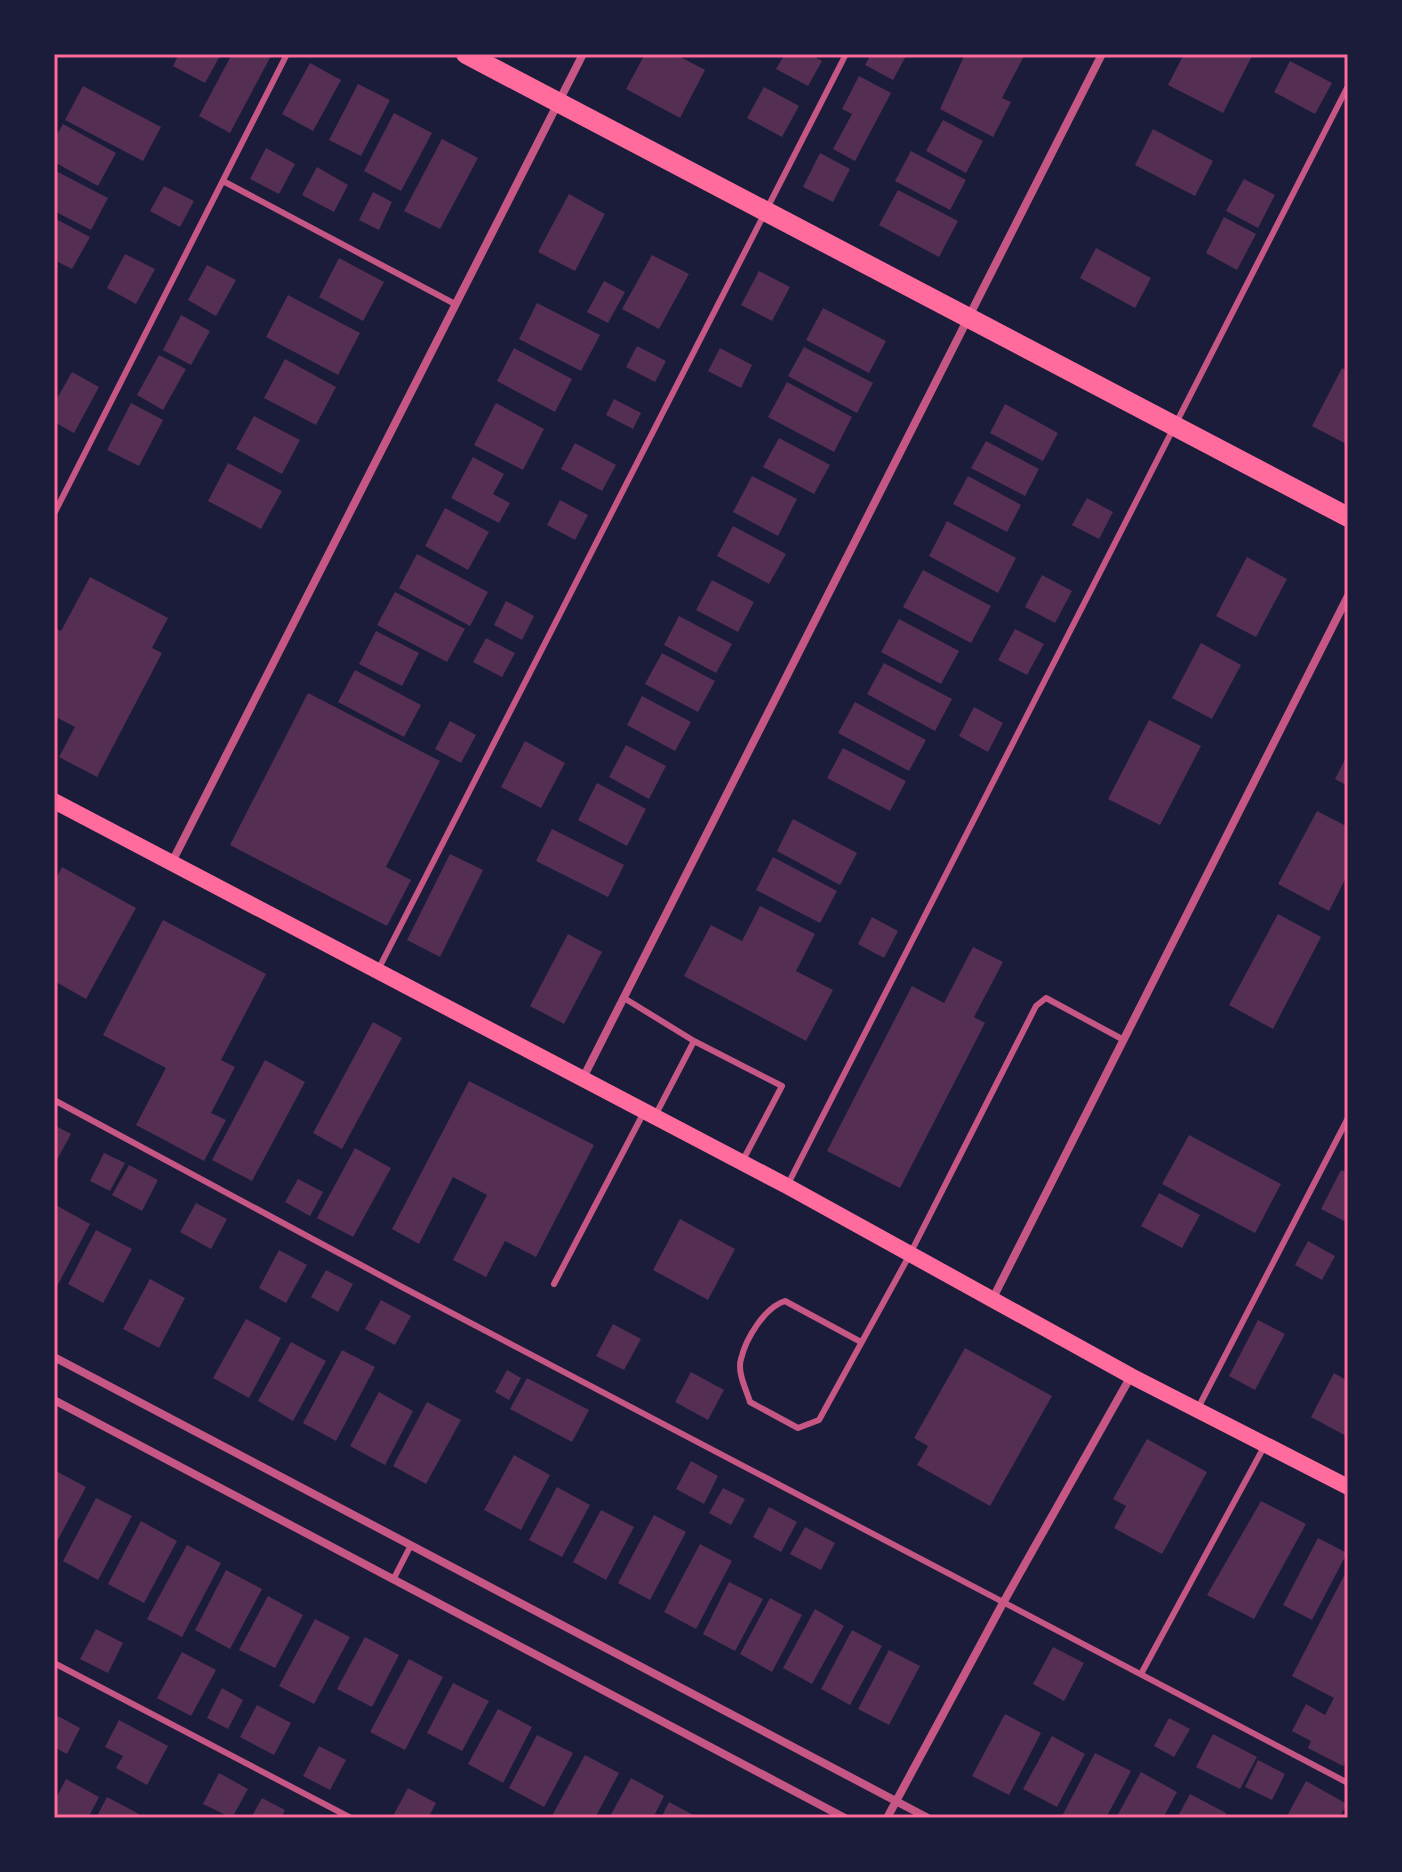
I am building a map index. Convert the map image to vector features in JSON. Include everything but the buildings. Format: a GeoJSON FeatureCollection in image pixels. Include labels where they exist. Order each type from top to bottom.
{"type":"FeatureCollection","features":[{"type":"Feature","properties":{"kind":"main road"},"geometry":{"type":"LineString","coordinates":[[466,54],[1348,517]]}},
{"type":"Feature","properties":{"kind":"main road"},"geometry":{"type":"LineString","coordinates":[[54,801],[787,1186],[1131,1376],[1348,1487]]}},
{"type":"Feature","properties":{"kind":"street"},"geometry":{"type":"LineString","coordinates":[[172,862],[583,54]]}},
{"type":"Feature","properties":{"kind":"street"},"geometry":{"type":"LineString","coordinates":[[583,1078],[966,317],[1102,54]]}},
{"type":"Feature","properties":{"kind":"street"},"geometry":{"type":"LineString","coordinates":[[991,1301],[1348,596]]}},
{"type":"Feature","properties":{"kind":"street"},"geometry":{"type":"LineString","coordinates":[[54,1357],[928,1818]]}},
{"type":"Feature","properties":{"kind":"street"},"geometry":{"type":"LineString","coordinates":[[887,1818],[1131,1376]]}},
{"type":"Feature","properties":{"kind":"street"},"geometry":{"type":"LineString","coordinates":[[54,1400],[845,1818]]}},
{"type":"Feature","properties":{"kind":"lane"},"geometry":{"type":"LineString","coordinates":[[54,514],[287,54]]}},
{"type":"Feature","properties":{"kind":"lane"},"geometry":{"type":"LineString","coordinates":[[377,970],[846,54]]}},
{"type":"Feature","properties":{"kind":"lane"},"geometry":{"type":"LineString","coordinates":[[787,1186],[1348,86]]}},
{"type":"Feature","properties":{"kind":"lane"},"geometry":{"type":"LineString","coordinates":[[223,181],[455,304]]}},
{"type":"Feature","properties":{"kind":"lane"},"geometry":{"type":"LineString","coordinates":[[624,998],[694,1041],[782,1086],[742,1162]]}},
{"type":"Feature","properties":{"kind":"lane"},"geometry":{"type":"LineString","coordinates":[[861,1342],[785,1301],[775,1304],[766,1310],[740,1359],[741,1374],[750,1402],[798,1428],[819,1420],[909,1256],[1036,1006],[1046,998],[1122,1039]]}},
{"type":"Feature","properties":{"kind":"lane"},"geometry":{"type":"LineString","coordinates":[[554,1284],[694,1041]]}},
{"type":"Feature","properties":{"kind":"lane"},"geometry":{"type":"LineString","coordinates":[[54,1100],[1348,1783]]}},
{"type":"Feature","properties":{"kind":"lane"},"geometry":{"type":"LineString","coordinates":[[1197,1410],[1348,1118]]}},
{"type":"Feature","properties":{"kind":"lane"},"geometry":{"type":"LineString","coordinates":[[1141,1674],[1265,1445]]}},
{"type":"Feature","properties":{"kind":"lane"},"geometry":{"type":"LineString","coordinates":[[393,1580],[411,1545]]}},
{"type":"Feature","properties":{"kind":"lane"},"geometry":{"type":"LineString","coordinates":[[54,1663],[351,1818]]}}]}
